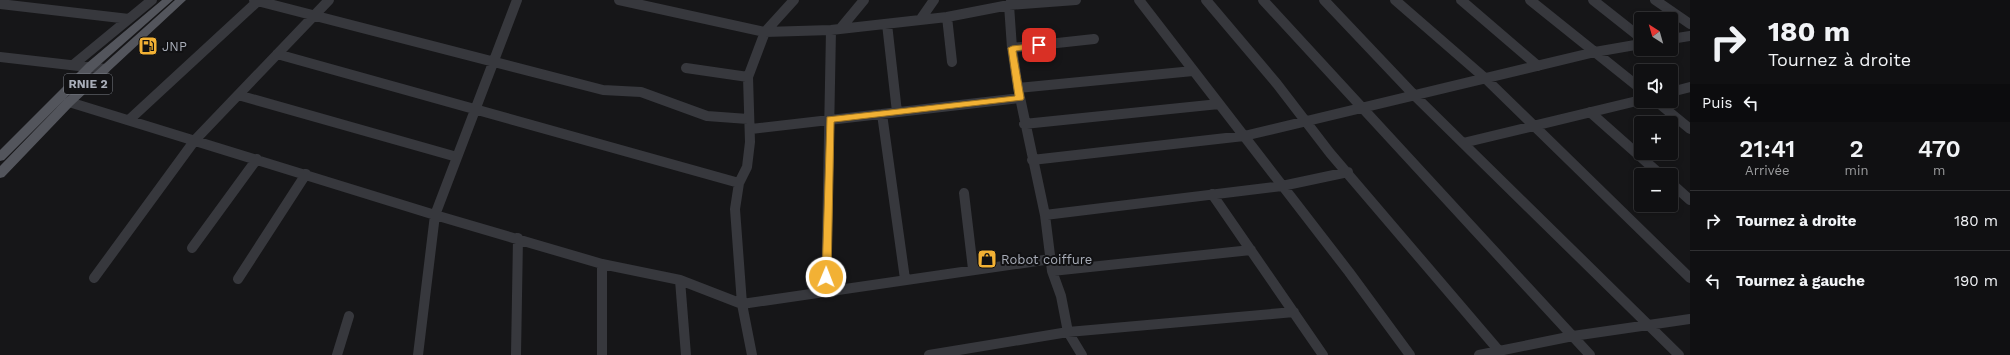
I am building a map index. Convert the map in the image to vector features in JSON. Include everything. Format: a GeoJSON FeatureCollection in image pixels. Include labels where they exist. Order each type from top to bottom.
{"type":"FeatureCollection","features":[{"type":"Feature","properties":{"kind":"main road","name":"RNIE 2"},"geometry":{"type":"LineString","coordinates":[[0,157],[91,66],[168,0]]}},
{"type":"Feature","properties":{"kind":"main road","name":"RNIE 2"},"geometry":{"type":"LineString","coordinates":[[0,174],[69,102],[182,0]]}},
{"type":"Feature","properties":{"kind":"street"},"geometry":{"type":"LineString","coordinates":[[73,65],[152,0]]}},
{"type":"Feature","properties":{"kind":"street"},"geometry":{"type":"LineString","coordinates":[[129,120],[257,0],[604,90],[641,92],[707,116],[748,118]]}},
{"type":"Feature","properties":{"kind":"street"},"geometry":{"type":"LineString","coordinates":[[94,278],[195,140],[329,0]]}},
{"type":"Feature","properties":{"kind":"street"},"geometry":{"type":"LineString","coordinates":[[418,355],[435,215],[474,109],[517,0]]}},
{"type":"Feature","properties":{"kind":"street"},"geometry":{"type":"LineString","coordinates":[[619,0],[765,32],[835,30],[947,17],[1011,3],[1076,0]]}},
{"type":"Feature","properties":{"kind":"street"},"geometry":{"type":"LineString","coordinates":[[752,355],[742,304],[735,209],[739,183],[746,167],[751,129],[748,118],[748,76],[765,32],[794,0]]}},
{"type":"Feature","properties":{"kind":"street"},"geometry":{"type":"LineString","coordinates":[[826,293],[830,120],[835,30],[864,0]]}},
{"type":"Feature","properties":{"kind":"street"},"geometry":{"type":"LineString","coordinates":[[920,20],[934,0]]}},
{"type":"Feature","properties":{"kind":"street"},"geometry":{"type":"LineString","coordinates":[[1139,0],[1349,272],[1410,355]]}},
{"type":"Feature","properties":{"kind":"street"},"geometry":{"type":"LineString","coordinates":[[1206,0],[1307,122],[1319,139],[1500,352]]}},
{"type":"Feature","properties":{"kind":"street"},"geometry":{"type":"LineString","coordinates":[[1263,0],[1590,355]]}},
{"type":"Feature","properties":{"kind":"street"},"geometry":{"type":"LineString","coordinates":[[1324,0],[1415,96],[1679,355]]}},
{"type":"Feature","properties":{"kind":"street"},"geometry":{"type":"LineString","coordinates":[[1396,0],[1486,79],[1690,278]]}},
{"type":"Feature","properties":{"kind":"street"},"geometry":{"type":"LineString","coordinates":[[1461,0],[1538,66]]}},
{"type":"Feature","properties":{"kind":"street"},"geometry":{"type":"LineString","coordinates":[[1530,0],[1634,83]]}},
{"type":"Feature","properties":{"kind":"street"},"geometry":{"type":"LineString","coordinates":[[1593,0],[1634,32]]}},
{"type":"Feature","properties":{"kind":"street"},"geometry":{"type":"LineString","coordinates":[[1655,0],[1690,24]]}},
{"type":"Feature","properties":{"kind":"street"},"geometry":{"type":"LineString","coordinates":[[1011,3],[1012,48],[1024,124],[1045,215],[1052,271],[1060,296],[1068,332],[1082,355]]}},
{"type":"Feature","properties":{"kind":"street"},"geometry":{"type":"LineString","coordinates":[[0,4],[129,19]]}},
{"type":"Feature","properties":{"kind":"street"},"geometry":{"type":"LineString","coordinates":[[947,17],[952,62]]}},
{"type":"Feature","properties":{"kind":"street"},"geometry":{"type":"LineString","coordinates":[[887,24],[897,112]]}},
{"type":"Feature","properties":{"kind":"street"},"geometry":{"type":"LineString","coordinates":[[1678,38],[1690,36]]}},
{"type":"Feature","properties":{"kind":"street"},"geometry":{"type":"LineString","coordinates":[[1012,48],[1094,39]]}},
{"type":"Feature","properties":{"kind":"street"},"geometry":{"type":"LineString","coordinates":[[1032,160],[1244,136],[1595,52],[1634,45]]}},
{"type":"Feature","properties":{"kind":"street"},"geometry":{"type":"LineString","coordinates":[[277,54],[739,183]]}},
{"type":"Feature","properties":{"kind":"street"},"geometry":{"type":"LineString","coordinates":[[0,57],[91,66],[105,69]]}},
{"type":"Feature","properties":{"kind":"street"},"geometry":{"type":"LineString","coordinates":[[686,68],[748,76]]}},
{"type":"Feature","properties":{"kind":"street"},"geometry":{"type":"LineString","coordinates":[[751,129],[882,114],[1019,93],[1193,71]]}},
{"type":"Feature","properties":{"kind":"street"},"geometry":{"type":"LineString","coordinates":[[1678,90],[1690,87]]}},
{"type":"Feature","properties":{"kind":"street"},"geometry":{"type":"LineString","coordinates":[[238,95],[456,157]]}},
{"type":"Feature","properties":{"kind":"street"},"geometry":{"type":"LineString","coordinates":[[69,102],[110,116],[129,120],[195,140],[435,215],[518,238],[602,264],[680,280],[742,304],[826,293],[973,269],[1051,259]]}},
{"type":"Feature","properties":{"kind":"street"},"geometry":{"type":"LineString","coordinates":[[1463,143],[1634,102]]}},
{"type":"Feature","properties":{"kind":"street"},"geometry":{"type":"LineString","coordinates":[[1024,124],[1219,104]]}},
{"type":"Feature","properties":{"kind":"street"},"geometry":{"type":"LineString","coordinates":[[1664,108],[1690,129]]}},
{"type":"Feature","properties":{"kind":"street"},"geometry":{"type":"LineString","coordinates":[[1590,112],[1654,168]]}},
{"type":"Feature","properties":{"kind":"street"},"geometry":{"type":"LineString","coordinates":[[882,114],[905,279]]}},
{"type":"Feature","properties":{"kind":"street"},"geometry":{"type":"LineString","coordinates":[[192,248],[257,159]]}},
{"type":"Feature","properties":{"kind":"street"},"geometry":{"type":"LineString","coordinates":[[1045,215],[1282,186],[1348,172]]}},
{"type":"Feature","properties":{"kind":"street"},"geometry":{"type":"LineString","coordinates":[[238,278],[306,174]]}},
{"type":"Feature","properties":{"kind":"street"},"geometry":{"type":"LineString","coordinates":[[1678,189],[1690,200]]}},
{"type":"Feature","properties":{"kind":"street"},"geometry":{"type":"LineString","coordinates":[[964,193],[973,269]]}},
{"type":"Feature","properties":{"kind":"street"},"geometry":{"type":"LineString","coordinates":[[1212,194],[1323,355]]}},
{"type":"Feature","properties":{"kind":"street"},"geometry":{"type":"LineString","coordinates":[[516,355],[518,238]]}},
{"type":"Feature","properties":{"kind":"street"},"geometry":{"type":"LineString","coordinates":[[1052,271],[1251,250]]}},
{"type":"Feature","properties":{"kind":"street"},"geometry":{"type":"LineString","coordinates":[[602,264],[602,355]]}},
{"type":"Feature","properties":{"kind":"street"},"geometry":{"type":"LineString","coordinates":[[680,280],[686,355]]}},
{"type":"Feature","properties":{"kind":"street"},"geometry":{"type":"LineString","coordinates":[[929,355],[1068,332],[1294,312]]}},
{"type":"Feature","properties":{"kind":"street"},"geometry":{"type":"LineString","coordinates":[[337,355],[349,316]]}},
{"type":"Feature","properties":{"kind":"street"},"geometry":{"type":"LineString","coordinates":[[1479,355],[1500,352],[1573,336],[1690,318]]}},
{"type":"Feature","properties":{"kind":"place","name":"JNP"},"geometry":{"type":"Point","coordinates":[148,46]}},
{"type":"Feature","properties":{"kind":"place","name":"Robot coiffure"},"geometry":{"type":"Point","coordinates":[987,259]}},
{"type":"Feature","properties":{"kind":"route"},"geometry":{"type":"LineString","coordinates":[[826,277],[830,120],[1020,98],[1012,48],[1039,45]]}}]}
